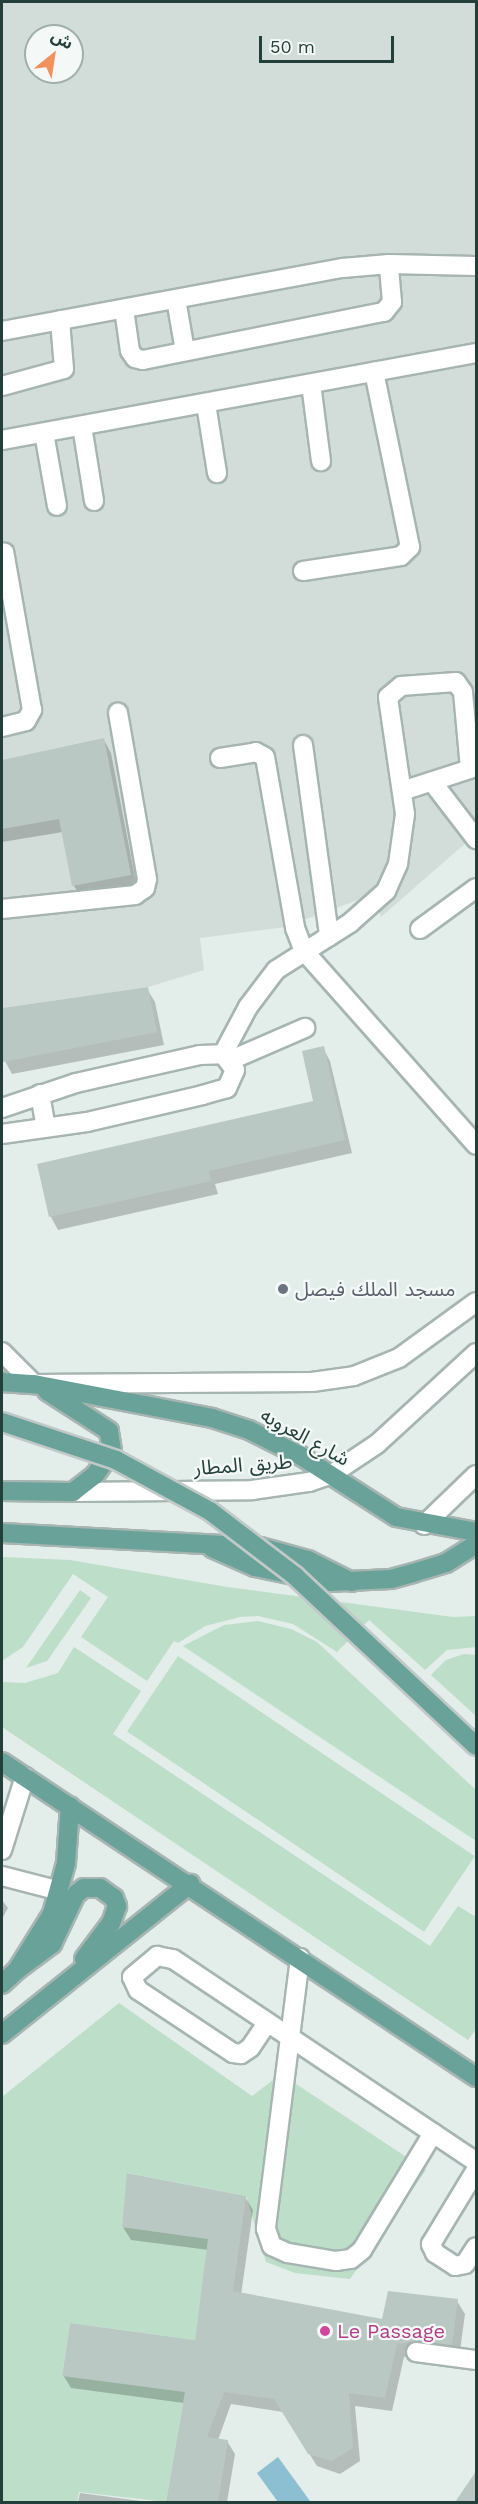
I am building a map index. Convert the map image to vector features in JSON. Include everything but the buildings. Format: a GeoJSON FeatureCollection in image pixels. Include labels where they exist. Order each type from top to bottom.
{"type":"FeatureCollection","features":[{"type":"Feature","properties":{"kind":"main road"},"geometry":{"type":"LineString","coordinates":[[2,1382],[34,1384],[101,1424],[112,1437],[107,1460],[73,1492]]}},
{"type":"Feature","properties":{"kind":"main road","name":"شارع العروبه"},"geometry":{"type":"LineString","coordinates":[[34,1384],[212,1418],[249,1430],[332,1474],[386,1512],[424,1525],[477,1532]]}},
{"type":"Feature","properties":{"kind":"main road"},"geometry":{"type":"LineString","coordinates":[[2,1422],[116,1460],[210,1510],[295,1576],[477,1746]]}},
{"type":"Feature","properties":{"kind":"main road","name":"طريق المطار"},"geometry":{"type":"LineString","coordinates":[[2,1491],[73,1492]]}},
{"type":"Feature","properties":{"kind":"main road"},"geometry":{"type":"LineString","coordinates":[[2,1533],[209,1547],[280,1574],[328,1582],[352,1582],[413,1573],[446,1563],[477,1544]]}},
{"type":"Feature","properties":{"kind":"main road"},"geometry":{"type":"LineString","coordinates":[[2,1762],[190,1884],[477,2077]]}},
{"type":"Feature","properties":{"kind":"main road"},"geometry":{"type":"LineString","coordinates":[[17,1970],[40,1938],[60,1891],[70,1806]]}},
{"type":"Feature","properties":{"kind":"main road"},"geometry":{"type":"LineString","coordinates":[[2,2034],[190,1884]]}},
{"type":"Feature","properties":{"kind":"main road"},"geometry":{"type":"LineString","coordinates":[[2,1984],[52,1944],[76,1894],[84,1888],[100,1888],[114,1898],[115,1916],[71,1977]]}},
{"type":"Feature","properties":{"kind":"street"},"geometry":{"type":"LineString","coordinates":[[124,309],[130,351],[135,358],[185,351],[384,312],[392,302],[389,264]]}},
{"type":"Feature","properties":{"kind":"street"},"geometry":{"type":"LineString","coordinates":[[2,331],[343,268],[389,264],[477,266]]}},
{"type":"Feature","properties":{"kind":"street"},"geometry":{"type":"LineString","coordinates":[[176,299],[185,351]]}},
{"type":"Feature","properties":{"kind":"street"},"geometry":{"type":"LineString","coordinates":[[2,386],[64,369],[60,320]]}},
{"type":"Feature","properties":{"kind":"street"},"geometry":{"type":"LineString","coordinates":[[2,440],[477,353]]}},
{"type":"Feature","properties":{"kind":"street"},"geometry":{"type":"LineString","coordinates":[[303,571],[401,556],[410,547],[374,372]]}},
{"type":"Feature","properties":{"kind":"street"},"geometry":{"type":"LineString","coordinates":[[311,384],[321,461]]}},
{"type":"Feature","properties":{"kind":"street"},"geometry":{"type":"LineString","coordinates":[[206,404],[217,473]]}},
{"type":"Feature","properties":{"kind":"street"},"geometry":{"type":"LineString","coordinates":[[82,426],[94,501]]}},
{"type":"Feature","properties":{"kind":"street"},"geometry":{"type":"LineString","coordinates":[[44,433],[57,506]]}},
{"type":"Feature","properties":{"kind":"street"},"geometry":{"type":"LineString","coordinates":[[2,727],[26,721],[32,710],[4,552]]}},
{"type":"Feature","properties":{"kind":"street"},"geometry":{"type":"LineString","coordinates":[[227,1057],[266,981],[304,951],[377,902],[394,878],[404,841],[402,791],[388,697],[401,686],[450,680],[463,692],[471,766],[464,774],[402,791]]}},
{"type":"Feature","properties":{"kind":"street"},"geometry":{"type":"LineString","coordinates":[[2,909],[135,895],[145,888],[147,879],[118,712]]}},
{"type":"Feature","properties":{"kind":"street"},"geometry":{"type":"LineString","coordinates":[[303,745],[329,936]]}},
{"type":"Feature","properties":{"kind":"street"},"geometry":{"type":"LineString","coordinates":[[220,758],[256,752],[266,757],[295,928],[304,951],[477,1145]]}},
{"type":"Feature","properties":{"kind":"street"},"geometry":{"type":"LineString","coordinates":[[433,783],[477,839]]}},
{"type":"Feature","properties":{"kind":"street"},"geometry":{"type":"LineString","coordinates":[[420,929],[477,888]]}},
{"type":"Feature","properties":{"kind":"street"},"geometry":{"type":"LineString","coordinates":[[2,1108],[40,1094],[200,1055],[227,1057],[305,1028]]}},
{"type":"Feature","properties":{"kind":"street"},"geometry":{"type":"LineString","coordinates":[[2,1134],[46,1127],[227,1088],[235,1070],[227,1057]]}},
{"type":"Feature","properties":{"kind":"street"},"geometry":{"type":"LineString","coordinates":[[40,1094],[46,1127]]}},
{"type":"Feature","properties":{"kind":"street"},"geometry":{"type":"LineString","coordinates":[[2,1352],[34,1384],[312,1382],[354,1376],[399,1358],[477,1302]]}},
{"type":"Feature","properties":{"kind":"street","name":"طريق المطار"},"geometry":{"type":"LineString","coordinates":[[73,1492],[252,1490],[309,1482],[332,1474],[378,1444],[477,1353]]}},
{"type":"Feature","properties":{"kind":"street"},"geometry":{"type":"LineString","coordinates":[[424,1525],[477,1475]]}},
{"type":"Feature","properties":{"kind":"street"},"geometry":{"type":"LineString","coordinates":[[2,1850],[25,1776]]}},
{"type":"Feature","properties":{"kind":"street"},"geometry":{"type":"LineString","coordinates":[[2,1876],[60,1891]]}},
{"type":"Feature","properties":{"kind":"street"},"geometry":{"type":"LineString","coordinates":[[267,2023],[250,2048],[241,2054],[233,2053],[138,1990],[132,1977],[153,1958],[168,1957],[477,2162]]}},
{"type":"Feature","properties":{"kind":"street"},"geometry":{"type":"LineString","coordinates":[[300,1958],[266,2229],[272,2246],[279,2251],[336,2261],[358,2255],[433,2133]]}},
{"type":"Feature","properties":{"kind":"street"},"geometry":{"type":"LineString","coordinates":[[477,2170],[431,2244],[435,2253],[455,2266],[465,2264],[477,2247]]}},
{"type":"Feature","properties":{"kind":"street"},"geometry":{"type":"LineString","coordinates":[[417,2352],[477,2360]]}},
{"type":"Feature","properties":{"kind":"shaded area"},"geometry":{"type":"Polygon","coordinates":[[[2,2],[476,2],[476,834],[381,917],[374,894],[301,921],[299,895],[283,897],[286,927],[200,938],[204,970],[148,987],[2,1008],[2,2]]]}},
{"type":"Feature","properties":{"kind":"green space"},"geometry":{"type":"Polygon","coordinates":[[[2,1557],[70,1560],[227,1587],[453,1617],[476,1616],[476,1647],[447,1650],[425,1670],[369,1620],[337,1652],[293,1624],[258,1616],[240,1617],[205,1626],[178,1643],[174,1641],[147,1681],[81,1637],[108,1597],[73,1574],[23,1647],[2,1661],[2,1557]]]}},
{"type":"Feature","properties":{"kind":"green space"},"geometry":{"type":"Polygon","coordinates":[[[80,1590],[91,1598],[47,1661],[26,1668],[80,1590]]]}},
{"type":"Feature","properties":{"kind":"green space"},"geometry":{"type":"Polygon","coordinates":[[[258,1621],[291,1629],[317,1642],[476,1790],[476,1841],[183,1646],[224,1625],[258,1621]]]}},
{"type":"Feature","properties":{"kind":"green space"},"geometry":{"type":"Polygon","coordinates":[[[74,1647],[141,1691],[113,1734],[430,1946],[458,1906],[476,1917],[476,2029],[468,2040],[2,1727],[2,1682],[25,1683],[58,1673],[74,1647]]]}},
{"type":"Feature","properties":{"kind":"green space"},"geometry":{"type":"Polygon","coordinates":[[[464,1654],[476,1655],[476,1716],[431,1675],[446,1660],[464,1654]]]}},
{"type":"Feature","properties":{"kind":"green space"},"geometry":{"type":"Polygon","coordinates":[[[178,1656],[475,1856],[424,1932],[127,1731],[178,1656]]]}},
{"type":"Feature","properties":{"kind":"green space"},"geometry":{"type":"Polygon","coordinates":[[[119,2003],[252,2096],[281,2074],[426,2170],[350,2279],[295,2273],[266,2262],[246,2196],[128,2173],[122,2227],[209,2239],[195,2340],[70,2323],[62,2375],[185,2392],[166,2502],[79,2492],[77,2502],[2,2502],[2,2097],[119,2003]]]}},
{"type":"Feature","properties":{"kind":"water"},"geometry":{"type":"Polygon","coordinates":[[[278,2457],[310,2501],[278,2502],[257,2473],[278,2457]]]}},
{"type":"Feature","properties":{"kind":"place","name":"مسجد الملك فيصل"},"geometry":{"type":"Point","coordinates":[283,1289]}},
{"type":"Feature","properties":{"kind":"place","name":"Le Passage"},"geometry":{"type":"Point","coordinates":[325,2331]}}]}
